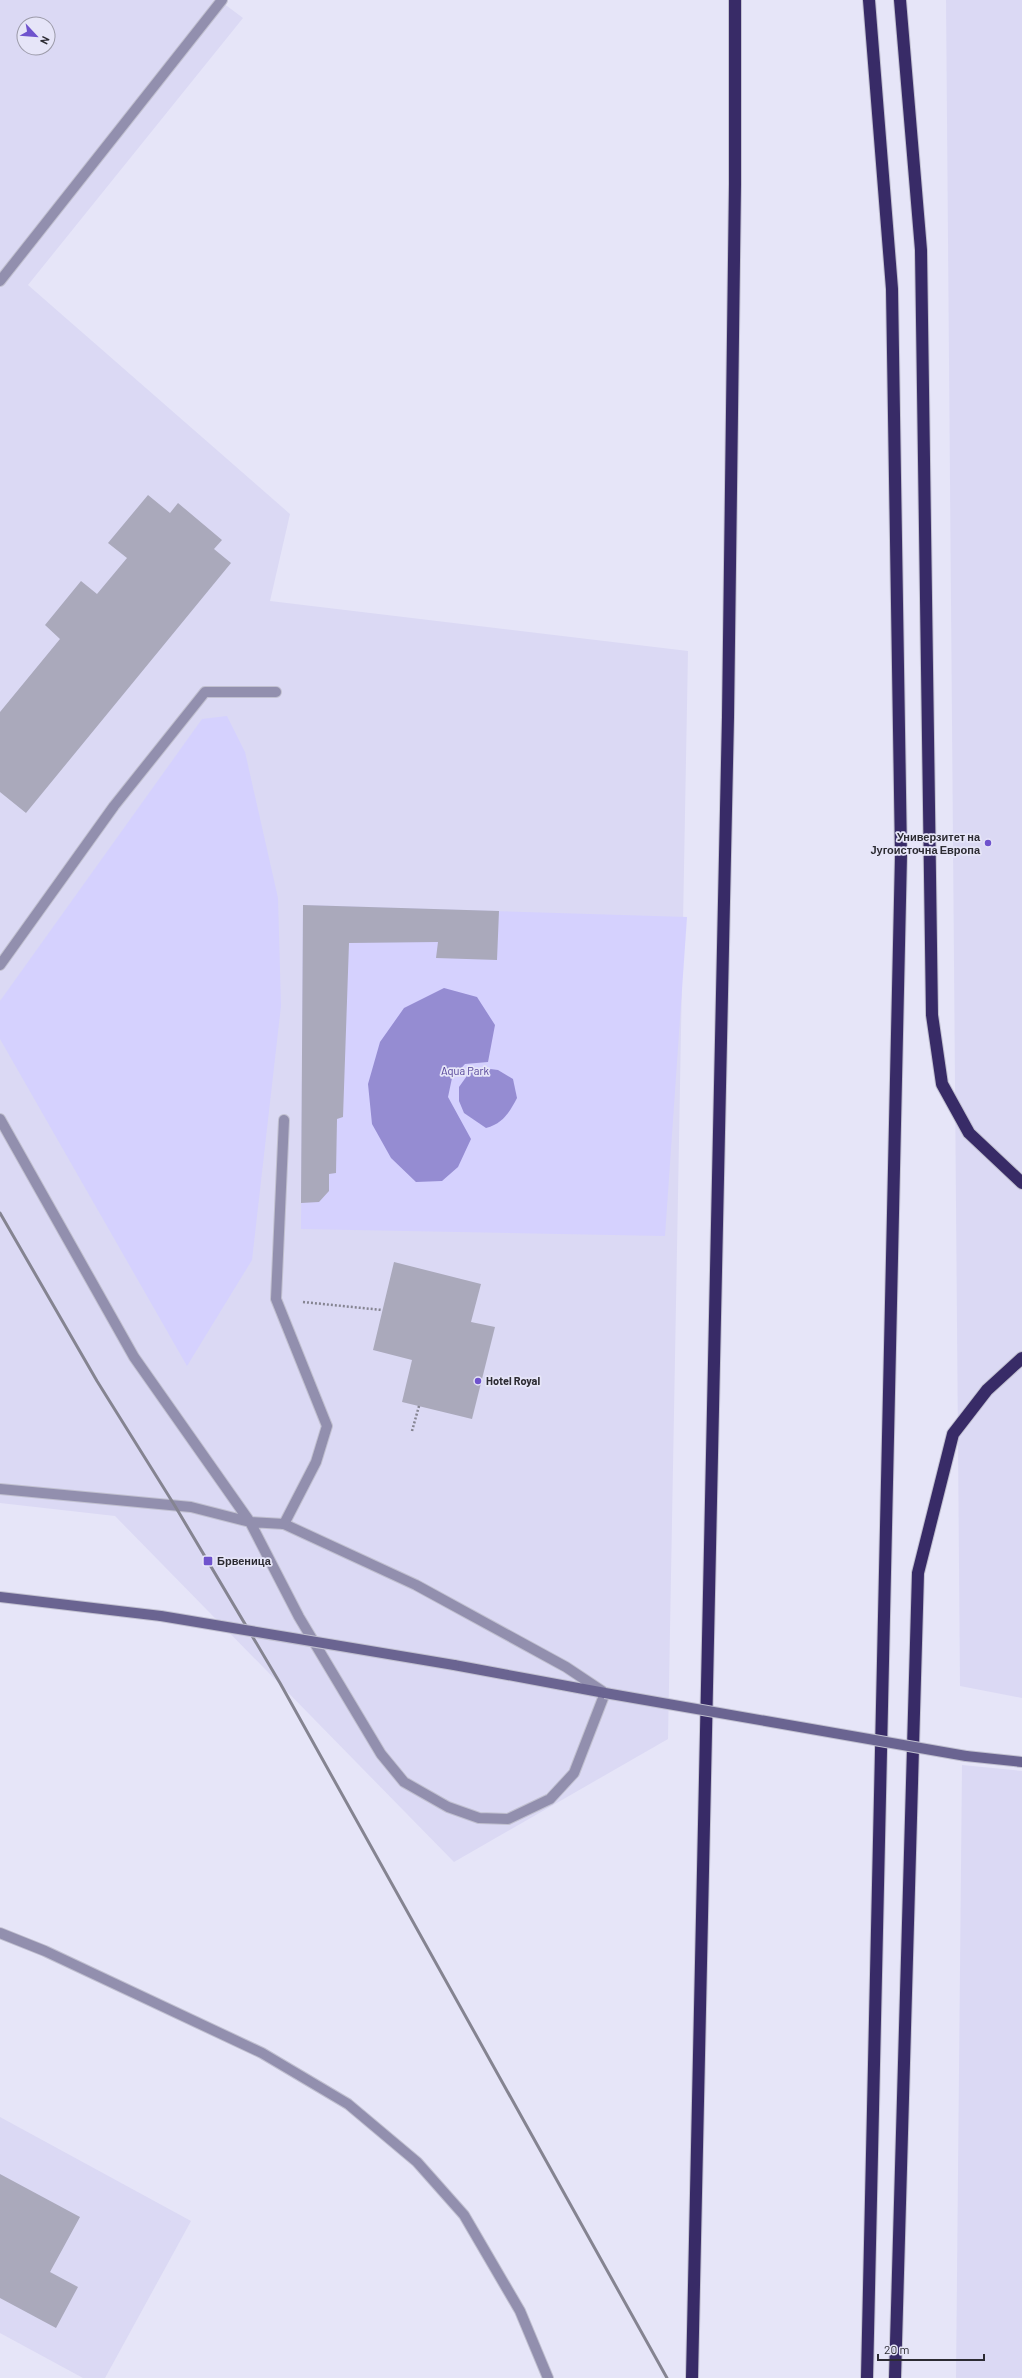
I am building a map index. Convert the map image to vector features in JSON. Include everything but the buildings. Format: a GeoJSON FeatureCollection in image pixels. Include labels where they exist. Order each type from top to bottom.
{"type":"FeatureCollection","features":[{"type":"Feature","properties":{"kind":"highway"},"geometry":{"type":"LineString","coordinates":[[692,2378],[728,717],[735,184],[735,0]]}},
{"type":"Feature","properties":{"kind":"highway"},"geometry":{"type":"LineString","coordinates":[[867,2378],[901,855],[892,289],[869,0]]}},
{"type":"Feature","properties":{"kind":"highway"},"geometry":{"type":"LineString","coordinates":[[900,0],[920,250],[932,1016],[942,1084],[945,1090],[969,1133],[1022,1183]]}},
{"type":"Feature","properties":{"kind":"highway"},"geometry":{"type":"LineString","coordinates":[[895,2378],[918,1573],[952,1434],[986,1390],[1022,1358]]}},
{"type":"Feature","properties":{"kind":"main road"},"geometry":{"type":"LineString","coordinates":[[0,1597],[161,1616],[454,1665],[605,1694],[966,1756],[1022,1762]]}},
{"type":"Feature","properties":{"kind":"street"},"geometry":{"type":"LineString","coordinates":[[0,281],[222,0]]}},
{"type":"Feature","properties":{"kind":"street"},"geometry":{"type":"LineString","coordinates":[[0,965],[114,806],[205,692],[276,692]]}},
{"type":"Feature","properties":{"kind":"street"},"geometry":{"type":"LineString","coordinates":[[0,1119],[134,1357],[250,1522],[299,1617],[381,1754],[404,1782],[448,1807],[479,1818],[508,1819],[550,1799],[574,1773],[605,1694],[566,1667],[416,1585],[284,1524],[250,1522],[191,1507],[0,1489]]}},
{"type":"Feature","properties":{"kind":"street"},"geometry":{"type":"LineString","coordinates":[[284,1120],[276,1299],[327,1426],[316,1462],[284,1524]]}},
{"type":"Feature","properties":{"kind":"street"},"geometry":{"type":"LineString","coordinates":[[0,1933],[45,1951],[262,2052],[348,2104],[416,2162],[464,2215],[520,2311],[548,2378]]}},
{"type":"Feature","properties":{"kind":"path"},"geometry":{"type":"LineString","coordinates":[[276,1299],[382,1310]]}},
{"type":"Feature","properties":{"kind":"path"},"geometry":{"type":"LineString","coordinates":[[412,1431],[419,1406]]}},
{"type":"Feature","properties":{"kind":"shaded area"},"geometry":{"type":"Polygon","coordinates":[[[0,0],[219,0],[243,18],[28,285],[290,514],[270,601],[688,651],[668,1739],[454,1862],[115,1516],[0,1503],[0,0]]]}},
{"type":"Feature","properties":{"kind":"shaded area","name":"Универзитет на Југоисточна Европа"},"geometry":{"type":"Polygon","coordinates":[[[946,0],[1022,0],[1022,1698],[960,1686],[946,0]]]}},
{"type":"Feature","properties":{"kind":"shaded area"},"geometry":{"type":"Polygon","coordinates":[[[444,988],[477,997],[495,1025],[488,1062],[465,1064],[452,1078],[448,1097],[471,1139],[458,1167],[442,1181],[416,1182],[391,1158],[372,1124],[368,1084],[380,1042],[404,1008],[444,988]]]}},
{"type":"Feature","properties":{"kind":"shaded area"},"geometry":{"type":"Polygon","coordinates":[[[483,1068],[498,1070],[513,1079],[517,1098],[505,1117],[492,1126],[486,1128],[464,1113],[459,1101],[459,1087],[469,1073],[483,1068]]]}},
{"type":"Feature","properties":{"kind":"shaded area"},"geometry":{"type":"Polygon","coordinates":[[[962,1765],[1022,1771],[1022,2378],[956,2378],[962,1765]]]}},
{"type":"Feature","properties":{"kind":"shaded area"},"geometry":{"type":"Polygon","coordinates":[[[0,2117],[191,2221],[105,2378],[83,2378],[0,2333],[0,2117]]]}},
{"type":"Feature","properties":{"kind":"green space"},"geometry":{"type":"Polygon","coordinates":[[[227,716],[245,752],[278,898],[281,1006],[252,1260],[187,1366],[0,1039],[0,1001],[202,719],[227,716]]]}},
{"type":"Feature","properties":{"kind":"green space","name":"Aqua Park"},"geometry":{"type":"Polygon","coordinates":[[[303,905],[687,917],[665,1236],[301,1229],[303,905]]]}},
{"type":"Feature","properties":{"kind":"railway"},"geometry":{"type":"LineString","coordinates":[[0,1213],[97,1381],[175,1506],[280,1683],[667,2378]]}},
{"type":"Feature","properties":{"kind":"place","name":"Универзитет на Југоисточна Европа"},"geometry":{"type":"Point","coordinates":[988,843]}},
{"type":"Feature","properties":{"kind":"place","name":"Hotel Royal"},"geometry":{"type":"Point","coordinates":[478,1381]}},
{"type":"Feature","properties":{"kind":"place","name":"Брвеница"},"geometry":{"type":"Point","coordinates":[208,1561]}}]}
